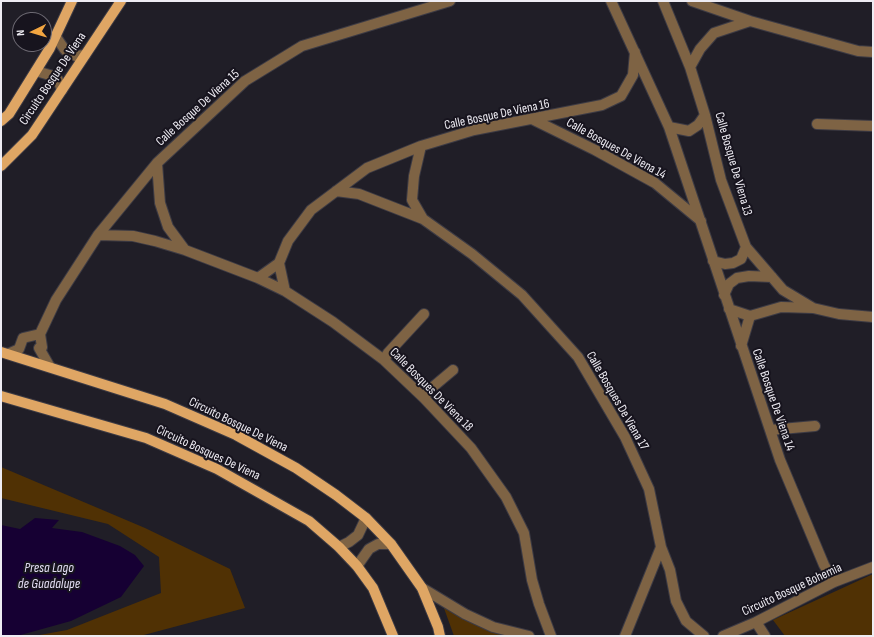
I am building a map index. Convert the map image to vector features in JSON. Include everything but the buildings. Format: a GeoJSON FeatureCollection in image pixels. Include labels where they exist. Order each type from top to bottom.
{"type":"FeatureCollection","features":[{"type":"Feature","properties":{"kind":"main road"},"geometry":{"type":"LineString","coordinates":[[1,121],[9,114],[36,71],[56,37],[72,1]]}},
{"type":"Feature","properties":{"kind":"main road","name":"Circuito Bosque De Viena"},"geometry":{"type":"LineString","coordinates":[[1,166],[32,135],[121,1]]}},
{"type":"Feature","properties":{"kind":"main road","name":"Circuito Bosque De Viena"},"geometry":{"type":"LineString","coordinates":[[4,354],[50,367],[165,404],[236,435],[296,468],[336,494],[366,518],[391,544],[422,588],[438,627],[440,636]]}},
{"type":"Feature","properties":{"kind":"main road","name":"Circuito Bosques De Viena"},"geometry":{"type":"LineString","coordinates":[[1,396],[146,438],[210,466],[276,500],[308,521],[339,547],[356,566],[373,588],[393,636]]}},
{"type":"Feature","properties":{"kind":"street","name":"Calle Bosque De Viena 15"},"geometry":{"type":"LineString","coordinates":[[40,334],[56,300],[98,235],[157,163],[245,81],[302,46],[450,1]]}},
{"type":"Feature","properties":{"kind":"street"},"geometry":{"type":"LineString","coordinates":[[611,1],[670,127],[701,220]]}},
{"type":"Feature","properties":{"kind":"street","name":"Calle Bosque De Viena 13"},"geometry":{"type":"LineString","coordinates":[[663,1],[690,67],[705,115],[721,180],[746,247],[783,290],[813,308]]}},
{"type":"Feature","properties":{"kind":"street"},"geometry":{"type":"LineString","coordinates":[[692,1],[750,21],[858,51],[873,52]]}},
{"type":"Feature","properties":{"kind":"street"},"geometry":{"type":"LineString","coordinates":[[690,67],[700,49],[714,33],[750,21]]}},
{"type":"Feature","properties":{"kind":"street"},"geometry":{"type":"LineString","coordinates":[[56,37],[65,50],[76,56],[85,55]]}},
{"type":"Feature","properties":{"kind":"street","name":"Calle Bosque De Viena 16"},"geometry":{"type":"LineString","coordinates":[[279,264],[288,241],[311,210],[367,168],[421,146],[474,130],[534,120],[602,105],[621,96],[633,76],[635,50]]}},
{"type":"Feature","properties":{"kind":"street"},"geometry":{"type":"LineString","coordinates":[[36,71],[53,76],[58,80],[62,90]]}},
{"type":"Feature","properties":{"kind":"street"},"geometry":{"type":"LineString","coordinates":[[670,127],[689,130],[698,125],[705,115]]}},
{"type":"Feature","properties":{"kind":"street","name":"Calle Bosques De Viena 14"},"geometry":{"type":"LineString","coordinates":[[534,120],[595,150],[655,183],[701,220]]}},
{"type":"Feature","properties":{"kind":"street"},"geometry":{"type":"LineString","coordinates":[[817,124],[873,126]]}},
{"type":"Feature","properties":{"kind":"street","name":"Calle Bosques De Viena 17"},"geometry":{"type":"LineString","coordinates":[[421,146],[414,176],[412,200],[423,219],[472,254],[522,295],[578,357],[625,437],[649,489],[660,547],[670,570],[676,601],[686,621],[704,636]]}},
{"type":"Feature","properties":{"kind":"street"},"geometry":{"type":"LineString","coordinates":[[157,163],[160,203],[168,227],[185,250]]}},
{"type":"Feature","properties":{"kind":"street"},"geometry":{"type":"LineString","coordinates":[[336,191],[359,194],[423,219]]}},
{"type":"Feature","properties":{"kind":"street","name":"Calle Bosque De Viena 14"},"geometry":{"type":"LineString","coordinates":[[701,220],[724,295],[780,460],[824,565],[834,582]]}},
{"type":"Feature","properties":{"kind":"street","name":"Calle Bosques De Viena 18"},"geometry":{"type":"LineString","coordinates":[[98,235],[133,236],[185,250],[258,278],[285,292],[333,322],[384,360],[424,398],[471,448],[506,497],[524,533],[534,586],[551,636]]}},
{"type":"Feature","properties":{"kind":"street"},"geometry":{"type":"LineString","coordinates":[[713,261],[725,264],[733,263],[741,258],[746,247]]}},
{"type":"Feature","properties":{"kind":"street"},"geometry":{"type":"LineString","coordinates":[[258,278],[279,264],[285,292]]}},
{"type":"Feature","properties":{"kind":"street"},"geometry":{"type":"LineString","coordinates":[[724,295],[729,284],[737,278],[749,276],[772,277]]}},
{"type":"Feature","properties":{"kind":"street"},"geometry":{"type":"LineString","coordinates":[[781,307],[783,290]]}},
{"type":"Feature","properties":{"kind":"street"},"geometry":{"type":"LineString","coordinates":[[729,309],[750,316],[781,307],[813,308],[839,314],[873,317]]}},
{"type":"Feature","properties":{"kind":"street"},"geometry":{"type":"LineString","coordinates":[[384,360],[388,353],[424,314]]}},
{"type":"Feature","properties":{"kind":"street"},"geometry":{"type":"LineString","coordinates":[[741,346],[750,316]]}},
{"type":"Feature","properties":{"kind":"street"},"geometry":{"type":"LineString","coordinates":[[4,354],[19,349],[23,338],[40,334],[42,347],[40,348],[50,367]]}},
{"type":"Feature","properties":{"kind":"street"},"geometry":{"type":"LineString","coordinates":[[424,398],[428,391],[453,370]]}},
{"type":"Feature","properties":{"kind":"street"},"geometry":{"type":"LineString","coordinates":[[770,430],[815,426]]}},
{"type":"Feature","properties":{"kind":"street"},"geometry":{"type":"LineString","coordinates":[[339,547],[358,535],[366,518]]}},
{"type":"Feature","properties":{"kind":"street"},"geometry":{"type":"LineString","coordinates":[[356,566],[369,549],[378,544],[391,544]]}},
{"type":"Feature","properties":{"kind":"street"},"geometry":{"type":"LineString","coordinates":[[625,636],[660,547]]}},
{"type":"Feature","properties":{"kind":"street","name":"Circuito Bosque Bohemia"},"geometry":{"type":"LineString","coordinates":[[723,636],[756,622],[834,582],[873,568]]}},
{"type":"Feature","properties":{"kind":"street"},"geometry":{"type":"LineString","coordinates":[[422,588],[492,632],[529,636]]}},
{"type":"Feature","properties":{"kind":"street"},"geometry":{"type":"LineString","coordinates":[[756,622],[765,636]]}},
{"type":"Feature","properties":{"kind":"shaded area"},"geometry":{"type":"Polygon","coordinates":[[[1,467],[145,528],[230,569],[245,608],[140,636],[34,636],[67,630],[161,593],[159,557],[108,524],[1,498],[1,467]]]}},
{"type":"Feature","properties":{"kind":"shaded area"},"geometry":{"type":"Polygon","coordinates":[[[873,574],[873,636],[785,636],[773,620],[873,574]]]}},
{"type":"Feature","properties":{"kind":"shaded area"},"geometry":{"type":"Polygon","coordinates":[[[440,597],[517,636],[454,636],[440,597]]]}},
{"type":"Feature","properties":{"kind":"water","name":"Presa Lago de Guadalupe"},"geometry":{"type":"Polygon","coordinates":[[[35,518],[59,520],[52,528],[82,532],[120,546],[135,555],[144,566],[121,597],[71,621],[17,636],[1,636],[1,525],[20,529],[35,518]]]}}]}
